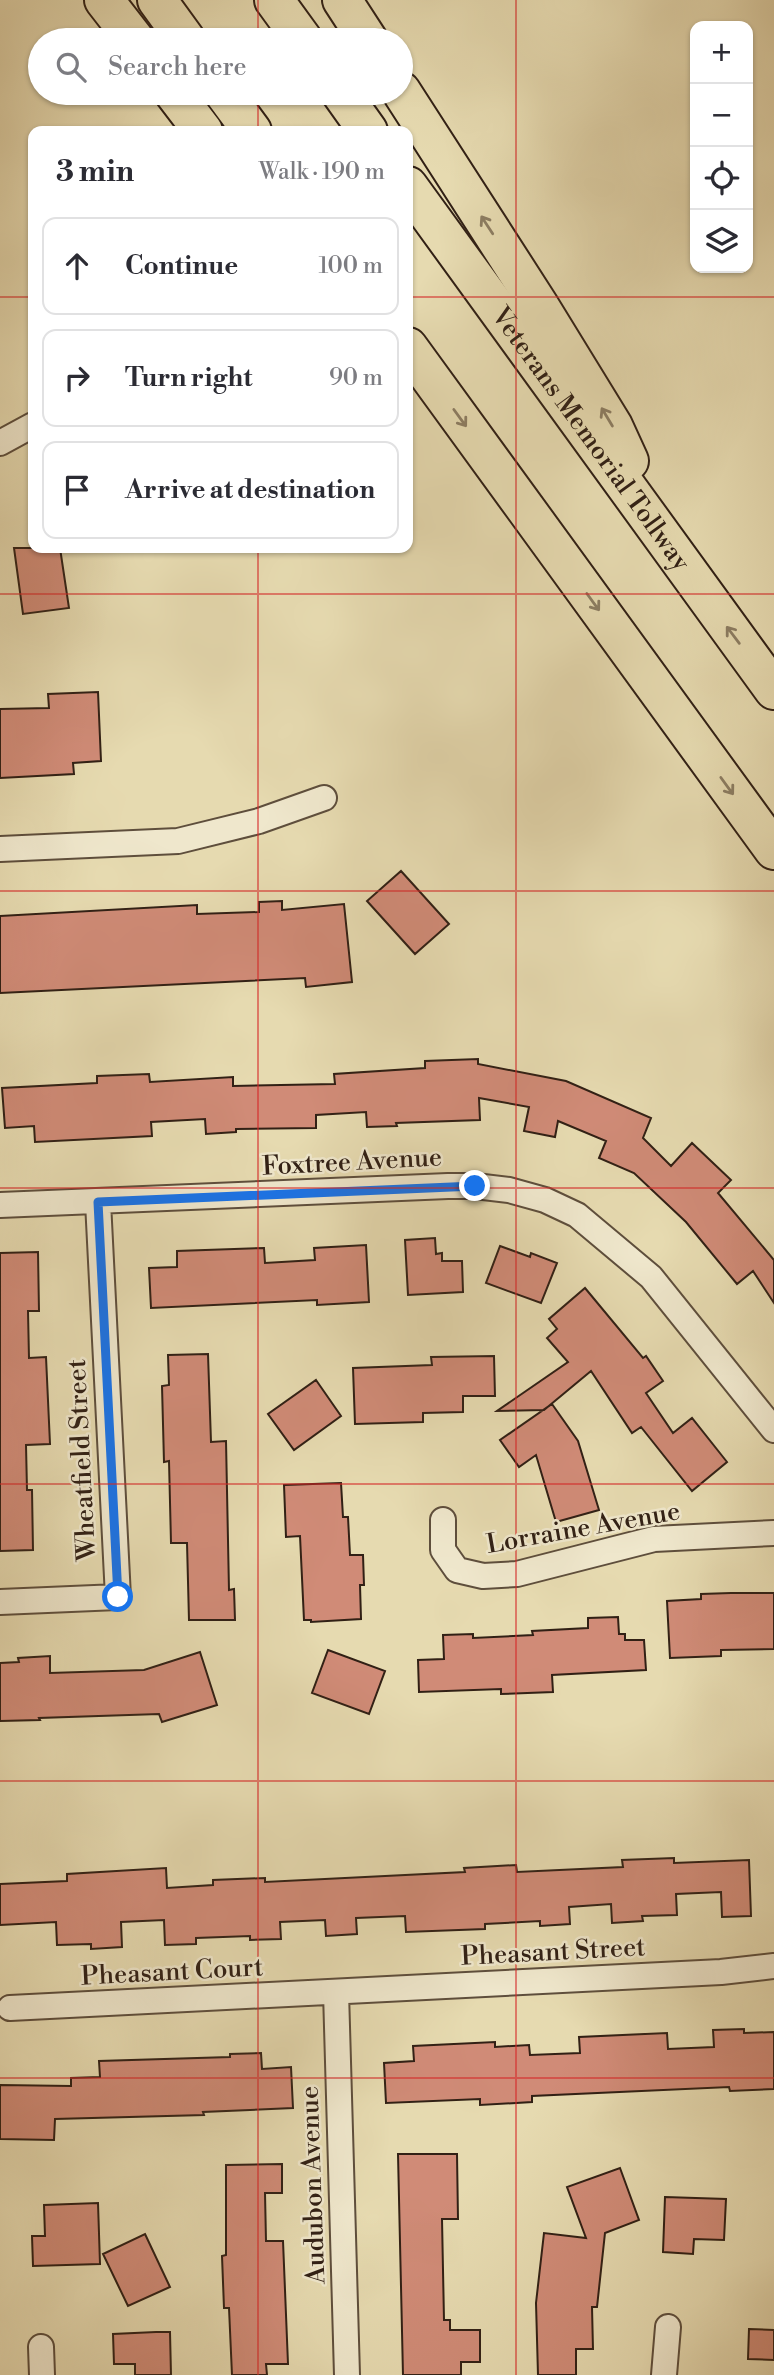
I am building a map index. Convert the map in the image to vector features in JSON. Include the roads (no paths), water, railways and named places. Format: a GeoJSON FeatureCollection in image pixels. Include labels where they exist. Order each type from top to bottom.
{"type":"FeatureCollection","features":[{"type":"Feature","properties":{"kind":"highway"},"geometry":{"type":"LineString","coordinates":[[104,0],[126,28]]}},
{"type":"Feature","properties":{"kind":"highway"},"geometry":{"type":"LineString","coordinates":[[158,0],[178,28]]}},
{"type":"Feature","properties":{"kind":"highway"},"geometry":{"type":"LineString","coordinates":[[274,0],[294,28]]}},
{"type":"Feature","properties":{"kind":"highway"},"geometry":{"type":"LineString","coordinates":[[342,0],[360,28]]}},
{"type":"Feature","properties":{"kind":"highway"},"geometry":{"type":"LineString","coordinates":[[183,105],[199,126]]}},
{"type":"Feature","properties":{"kind":"highway"},"geometry":{"type":"LineString","coordinates":[[233,105],[248,126]]}},
{"type":"Feature","properties":{"kind":"highway"},"geometry":{"type":"LineString","coordinates":[[350,105],[364,126]]}},
{"type":"Feature","properties":{"kind":"highway"},"geometry":{"type":"LineString","coordinates":[[410,105],[613,426],[667,546]]}},
{"type":"Feature","properties":{"kind":"highway","name":"Veterans Memorial Tollway"},"geometry":{"type":"LineString","coordinates":[[413,193],[774,690]]}},
{"type":"Feature","properties":{"kind":"highway"},"geometry":{"type":"LineString","coordinates":[[413,354],[774,850]]}},
{"type":"Feature","properties":{"kind":"street"},"geometry":{"type":"LineString","coordinates":[[0,443],[28,428]]}},
{"type":"Feature","properties":{"kind":"street"},"geometry":{"type":"LineString","coordinates":[[0,849],[178,841],[259,821],[324,798]]}},
{"type":"Feature","properties":{"kind":"street","name":"Foxtree Avenue"},"geometry":{"type":"LineString","coordinates":[[0,1205],[448,1186],[509,1190],[545,1200],[577,1215],[652,1277],[774,1430]]}},
{"type":"Feature","properties":{"kind":"street","name":"Wheatfield Street"},"geometry":{"type":"LineString","coordinates":[[0,1602],[118,1597],[98,1202]]}},
{"type":"Feature","properties":{"kind":"street","name":"Lorraine Avenue"},"geometry":{"type":"LineString","coordinates":[[443,1520],[443,1550],[457,1570],[483,1576],[517,1574],[654,1539],[774,1533]]}},
{"type":"Feature","properties":{"kind":"street","name":"Pheasant Street"},"geometry":{"type":"LineString","coordinates":[[336,1992],[721,1972],[774,1966]]}},
{"type":"Feature","properties":{"kind":"street","name":"Pheasant Court"},"geometry":{"type":"LineString","coordinates":[[10,2008],[336,1992]]}},
{"type":"Feature","properties":{"kind":"street","name":"Audubon Avenue"},"geometry":{"type":"LineString","coordinates":[[336,1992],[347,2375]]}},
{"type":"Feature","properties":{"kind":"street"},"geometry":{"type":"LineString","coordinates":[[664,2375],[668,2327]]}},
{"type":"Feature","properties":{"kind":"street"},"geometry":{"type":"LineString","coordinates":[[41,2347],[42,2375]]}}]}
